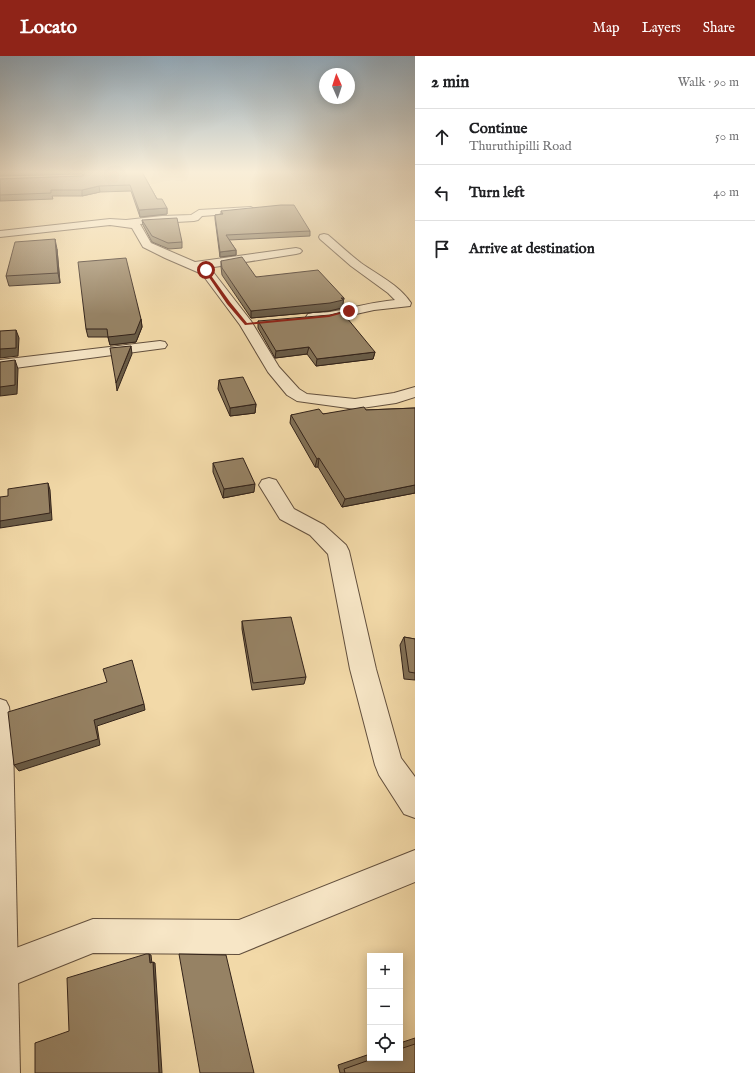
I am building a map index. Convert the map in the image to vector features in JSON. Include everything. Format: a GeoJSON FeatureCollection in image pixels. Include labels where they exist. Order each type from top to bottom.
{"type":"FeatureCollection","features":[{"type":"Feature","properties":{"kind":"street"},"geometry":{"type":"LineString","coordinates":[[0,234],[110,222],[126,223],[158,219]]}},
{"type":"Feature","properties":{"kind":"street"},"geometry":{"type":"LineString","coordinates":[[126,223],[136,226],[147,245],[169,256],[206,270],[229,303],[252,324],[273,369],[293,392],[303,398],[326,402],[355,404],[396,398],[415,392]]}},
{"type":"Feature","properties":{"kind":"street"},"geometry":{"type":"LineString","coordinates":[[304,318],[329,316],[374,306],[405,303],[392,290],[355,264],[324,237]]}},
{"type":"Feature","properties":{"kind":"street"},"geometry":{"type":"LineString","coordinates":[[195,266],[296,251]]}},
{"type":"Feature","properties":{"kind":"street"},"geometry":{"type":"LineString","coordinates":[[0,365],[160,345]]}},
{"type":"Feature","properties":{"kind":"street"},"geometry":{"type":"LineString","coordinates":[[269,485],[287,514],[317,530],[338,551],[363,668],[389,765],[415,803]]}},
{"type":"Feature","properties":{"kind":"street"},"geometry":{"type":"LineString","coordinates":[[6,970],[93,936],[239,937],[415,866]]}},
{"type":"Feature","properties":{"kind":"lane"},"geometry":{"type":"LineString","coordinates":[[0,707],[4,740],[7,1073]]}},
{"type":"Feature","properties":{"kind":"building"},"geometry":{"type":"Polygon","coordinates":[[[177,219],[182,242],[168,243],[152,236],[142,220],[177,219]]]}},
{"type":"Feature","properties":{"kind":"building"},"geometry":{"type":"Polygon","coordinates":[[[216,219],[303,219],[310,231],[226,235],[236,250],[220,252],[216,219]]]}},
{"type":"Feature","properties":{"kind":"building"},"geometry":{"type":"Polygon","coordinates":[[[55,239],[58,273],[6,276],[15,242],[55,239]]]}},
{"type":"Feature","properties":{"kind":"building"},"geometry":{"type":"Polygon","coordinates":[[[242,257],[256,277],[318,270],[344,298],[341,298],[343,300],[330,303],[251,311],[222,268],[221,261],[242,257]]]}},
{"type":"Feature","properties":{"kind":"building"},"geometry":{"type":"Polygon","coordinates":[[[126,258],[141,319],[135,334],[108,337],[107,329],[86,329],[78,262],[126,258]]]}},
{"type":"Feature","properties":{"kind":"building"},"geometry":{"type":"Polygon","coordinates":[[[342,312],[375,352],[317,359],[309,347],[276,351],[258,321],[330,315],[342,312]]]}},
{"type":"Feature","properties":{"kind":"building"},"geometry":{"type":"Polygon","coordinates":[[[16,330],[16,348],[0,349],[0,331],[16,330]]]}},
{"type":"Feature","properties":{"kind":"building"},"geometry":{"type":"Polygon","coordinates":[[[131,346],[116,383],[110,348],[131,346]]]}},
{"type":"Feature","properties":{"kind":"building"},"geometry":{"type":"Polygon","coordinates":[[[15,360],[15,385],[0,387],[0,362],[15,360]]]}},
{"type":"Feature","properties":{"kind":"building"},"geometry":{"type":"Polygon","coordinates":[[[243,377],[256,404],[230,408],[219,380],[243,377]]]}},
{"type":"Feature","properties":{"kind":"building"},"geometry":{"type":"Polygon","coordinates":[[[364,407],[366,410],[415,408],[415,485],[345,499],[319,458],[317,459],[291,415],[319,409],[323,414],[364,407]]]}},
{"type":"Feature","properties":{"kind":"building"},"geometry":{"type":"Polygon","coordinates":[[[243,458],[255,484],[224,489],[213,463],[243,458]]]}},
{"type":"Feature","properties":{"kind":"building"},"geometry":{"type":"Polygon","coordinates":[[[48,483],[50,513],[0,521],[0,497],[8,496],[8,489],[48,483]]]}},
{"type":"Feature","properties":{"kind":"building"},"geometry":{"type":"Polygon","coordinates":[[[291,617],[306,677],[253,683],[242,621],[291,617]]]}},
{"type":"Feature","properties":{"kind":"building"},"geometry":{"type":"Polygon","coordinates":[[[404,637],[415,639],[415,673],[409,672],[404,637]]]}},
{"type":"Feature","properties":{"kind":"building"},"geometry":{"type":"Polygon","coordinates":[[[132,660],[144,704],[94,720],[98,739],[14,765],[8,712],[107,682],[103,669],[132,660]]]}},
{"type":"Feature","properties":{"kind":"building"},"geometry":{"type":"Polygon","coordinates":[[[149,954],[150,963],[153,962],[159,1073],[35,1073],[35,1043],[69,1031],[67,978],[149,954]]]}},
{"type":"Feature","properties":{"kind":"building"},"geometry":{"type":"Polygon","coordinates":[[[179,954],[226,955],[254,1073],[200,1073],[179,954]]]}},
{"type":"Feature","properties":{"kind":"building"},"geometry":{"type":"Polygon","coordinates":[[[415,1044],[415,1073],[345,1073],[344,1069],[367,1061],[403,1061],[403,1048],[415,1044]]]}},
{"type":"Feature","properties":{"kind":"route"},"geometry":{"type":"LineString","coordinates":[[206,270],[246,324],[329,316],[349,311]]}}]}
